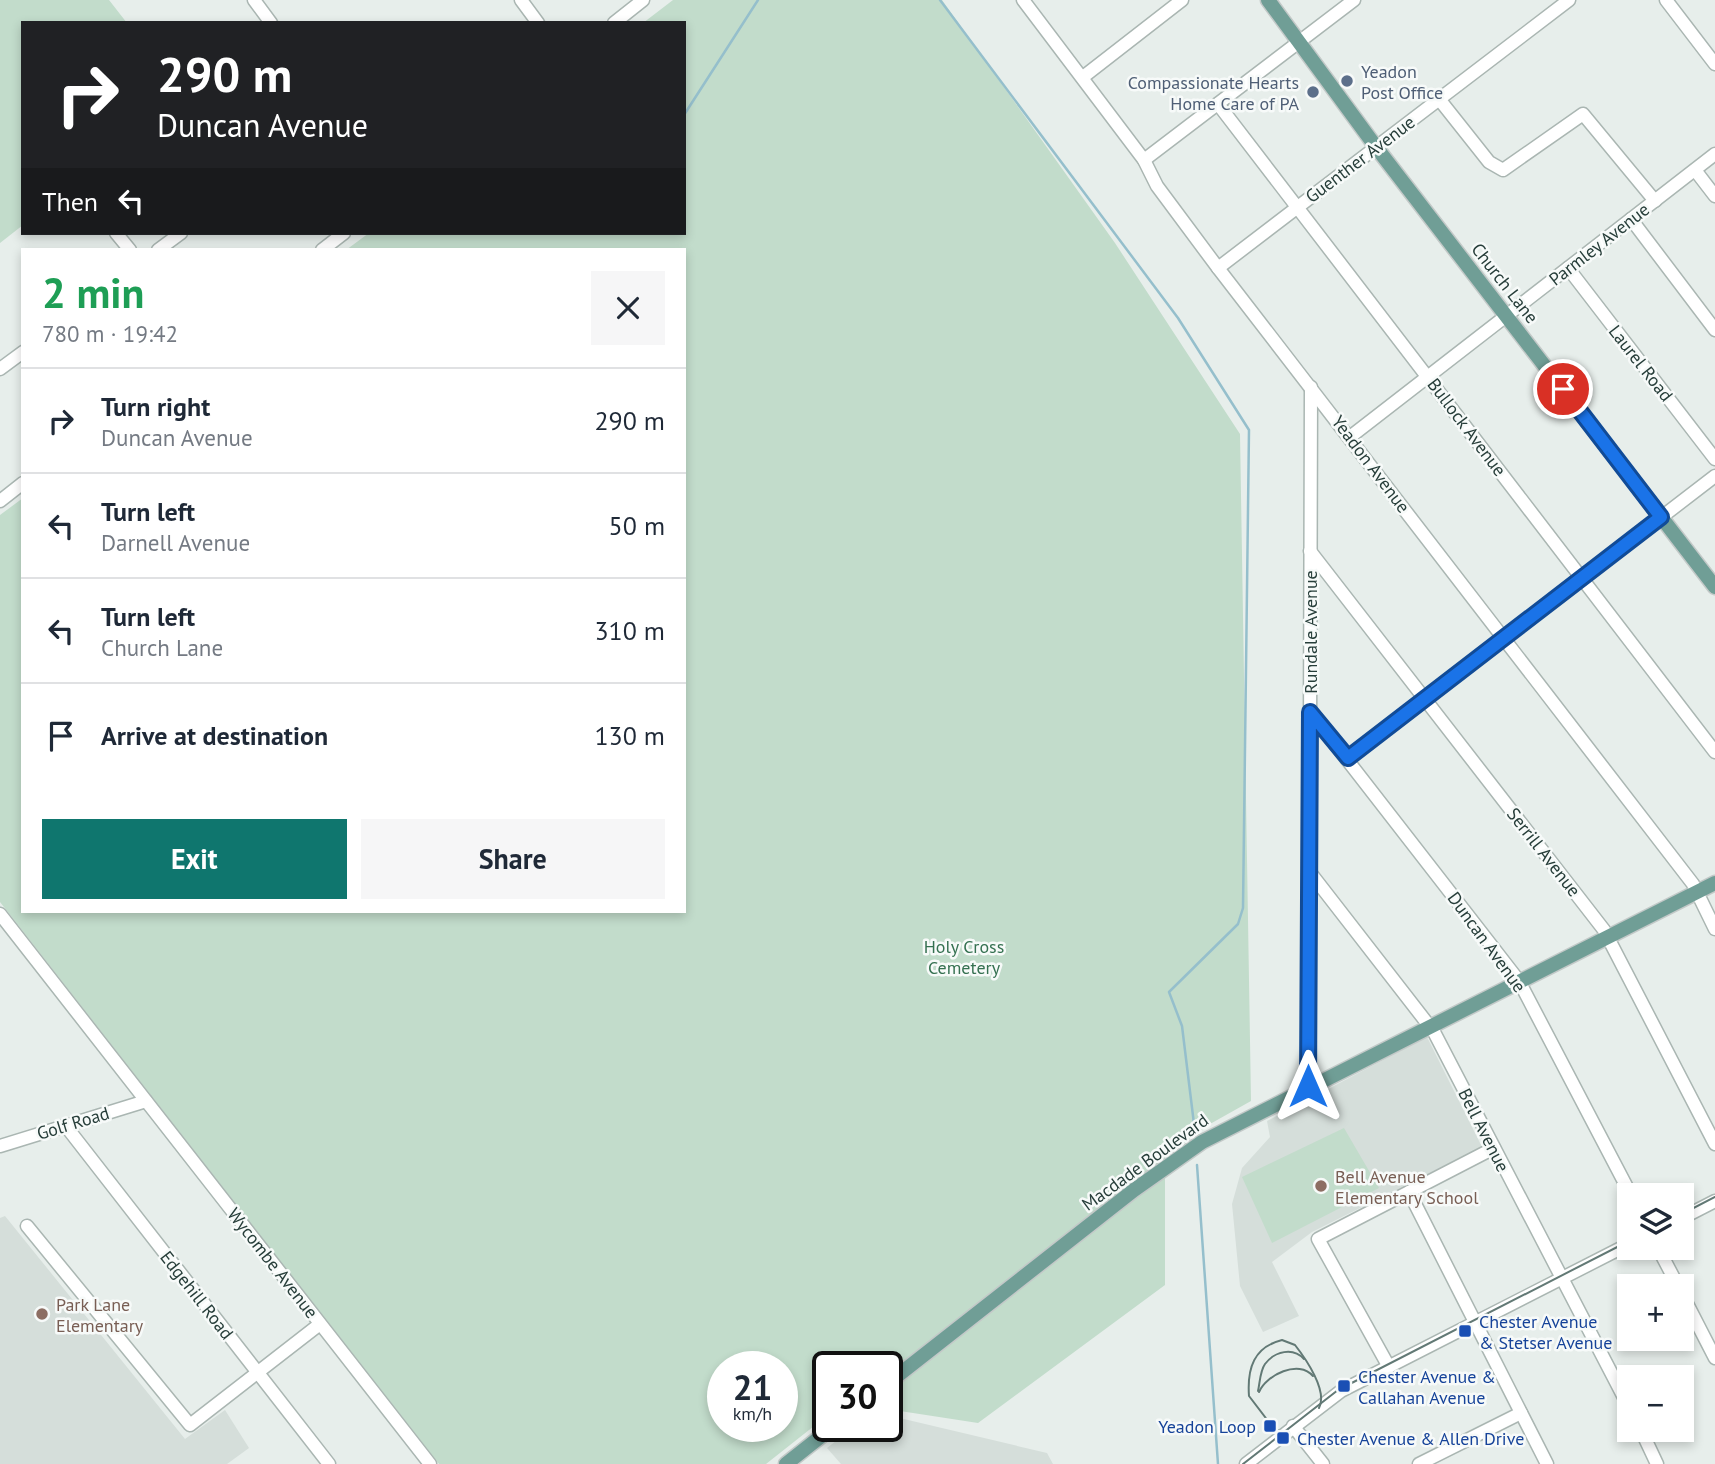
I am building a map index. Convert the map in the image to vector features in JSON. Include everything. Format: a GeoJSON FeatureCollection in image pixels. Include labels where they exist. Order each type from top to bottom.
{"type":"FeatureCollection","features":[{"type":"Feature","properties":{"kind":"main road","name":"Church Lane"},"geometry":{"type":"LineString","coordinates":[[1268,0],[1376,147],[1715,587]]}},
{"type":"Feature","properties":{"kind":"main road","name":"Macdade Boulevard"},"geometry":{"type":"LineString","coordinates":[[903,1372],[1178,1157],[1220,1131],[1715,883]]}},
{"type":"Feature","properties":{"kind":"main road"},"geometry":{"type":"LineString","coordinates":[[786,1464],[814,1442]]}},
{"type":"Feature","properties":{"kind":"street"},"geometry":{"type":"LineString","coordinates":[[254,0],[270,21]]}},
{"type":"Feature","properties":{"kind":"street"},"geometry":{"type":"LineString","coordinates":[[521,0],[537,21]]}},
{"type":"Feature","properties":{"kind":"street"},"geometry":{"type":"LineString","coordinates":[[617,21],[643,0]]}},
{"type":"Feature","properties":{"kind":"street","name":"Yeadon Avenue"},"geometry":{"type":"LineString","coordinates":[[1023,0],[1144,160],[1157,186],[1218,268],[1339,422],[1696,892],[1715,929]]}},
{"type":"Feature","properties":{"kind":"street"},"geometry":{"type":"LineString","coordinates":[[1083,77],[1182,0]]}},
{"type":"Feature","properties":{"kind":"street"},"geometry":{"type":"LineString","coordinates":[[1144,160],[1353,0]]}},
{"type":"Feature","properties":{"kind":"street","name":"Guenther Avenue"},"geometry":{"type":"LineString","coordinates":[[1218,268],[1569,0]]}},
{"type":"Feature","properties":{"kind":"street"},"geometry":{"type":"LineString","coordinates":[[1666,0],[1715,64]]}},
{"type":"Feature","properties":{"kind":"street"},"geometry":{"type":"LineString","coordinates":[[1439,99],[1489,162],[1503,170],[1583,114],[1655,201]]}},
{"type":"Feature","properties":{"kind":"street","name":"Bullock Avenue"},"geometry":{"type":"LineString","coordinates":[[1218,104],[1715,751]]}},
{"type":"Feature","properties":{"kind":"street","name":"Parmley Avenue"},"geometry":{"type":"LineString","coordinates":[[1350,437],[1715,154]]}},
{"type":"Feature","properties":{"kind":"street"},"geometry":{"type":"LineString","coordinates":[[1695,170],[1715,195]]}},
{"type":"Feature","properties":{"kind":"street"},"geometry":{"type":"LineString","coordinates":[[1631,219],[1715,330]]}},
{"type":"Feature","properties":{"kind":"street"},"geometry":{"type":"LineString","coordinates":[[161,248],[178,235]]}},
{"type":"Feature","properties":{"kind":"street"},"geometry":{"type":"LineString","coordinates":[[325,248],[341,235]]}},
{"type":"Feature","properties":{"kind":"street","name":"Laurel Road"},"geometry":{"type":"LineString","coordinates":[[1568,268],[1715,458]]}},
{"type":"Feature","properties":{"kind":"street"},"geometry":{"type":"LineString","coordinates":[[0,369],[21,353]]}},
{"type":"Feature","properties":{"kind":"street","name":"Rundale Avenue"},"geometry":{"type":"LineString","coordinates":[[1308,1086],[1311,387]]}},
{"type":"Feature","properties":{"kind":"street"},"geometry":{"type":"LineString","coordinates":[[1311,430],[1319,418],[1332,417],[1339,422]]}},
{"type":"Feature","properties":{"kind":"street"},"geometry":{"type":"LineString","coordinates":[[1348,758],[1715,476]]}},
{"type":"Feature","properties":{"kind":"street"},"geometry":{"type":"LineString","coordinates":[[0,500],[21,484]]}},
{"type":"Feature","properties":{"kind":"street","name":"Serrill Avenue"},"geometry":{"type":"LineString","coordinates":[[1310,551],[1608,937],[1715,1144]]}},
{"type":"Feature","properties":{"kind":"street"},"geometry":{"type":"LineString","coordinates":[[1310,597],[1321,582],[1337,583]]}},
{"type":"Feature","properties":{"kind":"street","name":"Duncan Avenue"},"geometry":{"type":"LineString","coordinates":[[1310,712],[1519,981],[1625,1183]]}},
{"type":"Feature","properties":{"kind":"street","name":"Bell Avenue"},"geometry":{"type":"LineString","coordinates":[[1309,871],[1429,1026],[1617,1385]]}},
{"type":"Feature","properties":{"kind":"street","name":"Wycombe Avenue"},"geometry":{"type":"LineString","coordinates":[[0,914],[430,1464]]}},
{"type":"Feature","properties":{"kind":"street","name":"Golf Road"},"geometry":{"type":"LineString","coordinates":[[0,1146],[146,1101]]}},
{"type":"Feature","properties":{"kind":"street","name":"Edgehill Road"},"geometry":{"type":"LineString","coordinates":[[65,1125],[329,1464]]}},
{"type":"Feature","properties":{"kind":"street"},"geometry":{"type":"LineString","coordinates":[[1389,1367],[1318,1239],[1494,1148]]}},
{"type":"Feature","properties":{"kind":"street"},"geometry":{"type":"LineString","coordinates":[[1409,1192],[1547,1464]]}},
{"type":"Feature","properties":{"kind":"street"},"geometry":{"type":"LineString","coordinates":[[1694,1211],[1715,1200]]}},
{"type":"Feature","properties":{"kind":"street"},"geometry":{"type":"LineString","coordinates":[[27,1226],[190,1424],[320,1324]]}},
{"type":"Feature","properties":{"kind":"street"},"geometry":{"type":"LineString","coordinates":[[1247,1464],[1340,1391],[1617,1250]]}},
{"type":"Feature","properties":{"kind":"street"},"geometry":{"type":"LineString","coordinates":[[1694,1317],[1715,1358]]}},
{"type":"Feature","properties":{"kind":"street"},"geometry":{"type":"LineString","coordinates":[[1419,1464],[1521,1413]]}},
{"type":"Feature","properties":{"kind":"street"},"geometry":{"type":"LineString","coordinates":[[1293,1426],[1323,1464]]}},
{"type":"Feature","properties":{"kind":"street"},"geometry":{"type":"LineString","coordinates":[[1647,1442],[1657,1464]]}},
{"type":"Feature","properties":{"kind":"shaded area","name":"Bell Avenue Elementary School"},"geometry":{"type":"Polygon","coordinates":[[[1427,1037],[1482,1147],[1312,1232],[1272,1262],[1299,1316],[1263,1332],[1240,1286],[1232,1204],[1242,1168],[1270,1137],[1267,1121],[1427,1037]]]}},
{"type":"Feature","properties":{"kind":"shaded area","name":"Park Lane Elementary"},"geometry":{"type":"Polygon","coordinates":[[[5,1216],[185,1439],[225,1410],[249,1448],[227,1464],[0,1464],[0,1218],[5,1216]]]}},
{"type":"Feature","properties":{"kind":"shaded area"},"geometry":{"type":"Polygon","coordinates":[[[903,1419],[1047,1453],[1053,1464],[841,1464],[827,1448],[835,1442],[903,1442],[903,1419]]]}},
{"type":"Feature","properties":{"kind":"green space"},"geometry":{"type":"Polygon","coordinates":[[[0,0],[109,0],[125,21],[21,21],[21,227],[0,243],[0,0]]]}},
{"type":"Feature","properties":{"kind":"green space","name":"Holy Cross Cemetery"},"geometry":{"type":"Polygon","coordinates":[[[673,0],[942,0],[1115,243],[1240,434],[1251,1101],[1210,1124],[1165,1157],[1165,1285],[978,1423],[903,1411],[903,1351],[812,1351],[812,1428],[798,1439],[798,1351],[707,1351],[707,1442],[794,1442],[766,1464],[439,1464],[0,902],[0,515],[21,499],[21,913],[686,913],[686,248],[349,248],[366,235],[686,235],[686,21],[646,21],[673,0]]]}},
{"type":"Feature","properties":{"kind":"green space"},"geometry":{"type":"Polygon","coordinates":[[[1344,1128],[1379,1188],[1272,1243],[1242,1177],[1344,1128]]]}},
{"type":"Feature","properties":{"kind":"waterway"},"geometry":{"type":"LineString","coordinates":[[686,112],[758,0]]}},
{"type":"Feature","properties":{"kind":"waterway"},"geometry":{"type":"LineString","coordinates":[[940,0],[1178,318],[1249,430],[1243,908],[1238,924],[1169,992],[1182,1026],[1194,1124]]}},
{"type":"Feature","properties":{"kind":"waterway"},"geometry":{"type":"LineString","coordinates":[[1197,1165],[1218,1464]]}},
{"type":"Feature","properties":{"kind":"tram line"},"geometry":{"type":"LineString","coordinates":[[1694,1208],[1715,1197]]}},
{"type":"Feature","properties":{"kind":"tram line"},"geometry":{"type":"LineString","coordinates":[[1243,1464],[1338,1390],[1617,1247]]}},
{"type":"Feature","properties":{"kind":"tram line"},"geometry":{"type":"LineString","coordinates":[[1289,1432],[1275,1430],[1249,1396],[1251,1368],[1254,1360],[1265,1348],[1282,1340],[1295,1345],[1318,1384],[1321,1393],[1319,1408]]}},
{"type":"Feature","properties":{"kind":"tram line"},"geometry":{"type":"LineString","coordinates":[[1258,1391],[1263,1367],[1274,1356],[1289,1352],[1304,1359]]}},
{"type":"Feature","properties":{"kind":"tram line"},"geometry":{"type":"LineString","coordinates":[[1259,1392],[1268,1380],[1283,1371],[1300,1369],[1313,1376]]}},
{"type":"Feature","properties":{"kind":"place","name":"Yeadon Post Office"},"geometry":{"type":"Point","coordinates":[1347,81]}},
{"type":"Feature","properties":{"kind":"place","name":"Compassionate Hearts Home Care of PA"},"geometry":{"type":"Point","coordinates":[1313,92]}},
{"type":"Feature","properties":{"kind":"place","name":"Bell Avenue Elementary School"},"geometry":{"type":"Point","coordinates":[1321,1186]}},
{"type":"Feature","properties":{"kind":"place","name":"Park Lane Elementary"},"geometry":{"type":"Point","coordinates":[42,1314]}},
{"type":"Feature","properties":{"kind":"place","name":"Chester Avenue & Stetser Avenue"},"geometry":{"type":"Point","coordinates":[1465,1331]}},
{"type":"Feature","properties":{"kind":"place","name":"Chester Avenue & Callahan Avenue"},"geometry":{"type":"Point","coordinates":[1344,1386]}},
{"type":"Feature","properties":{"kind":"place","name":"Yeadon Loop"},"geometry":{"type":"Point","coordinates":[1270,1426]}},
{"type":"Feature","properties":{"kind":"place","name":"Chester Avenue & Allen Drive"},"geometry":{"type":"Point","coordinates":[1283,1438]}},
{"type":"Feature","properties":{"kind":"route"},"geometry":{"type":"LineString","coordinates":[[1308,1086],[1310,712],[1348,758],[1661,517],[1563,389]]}}]}
